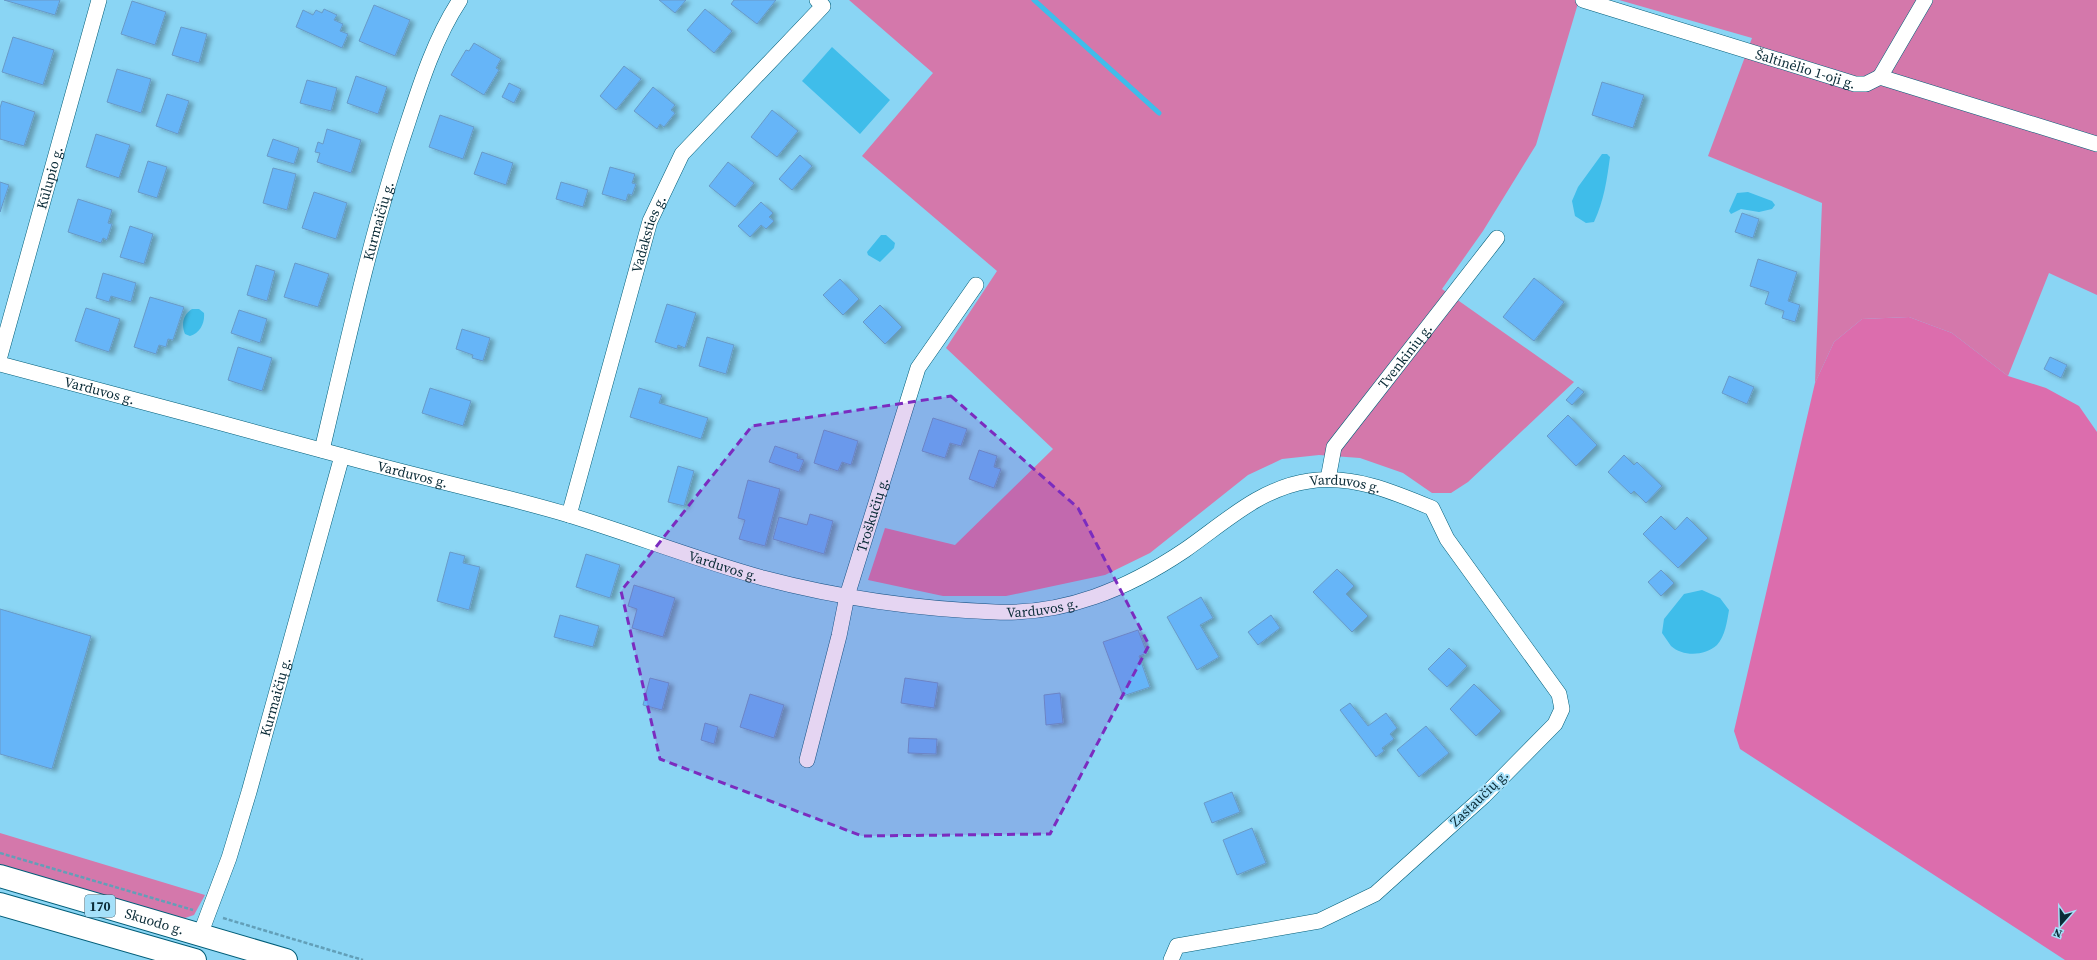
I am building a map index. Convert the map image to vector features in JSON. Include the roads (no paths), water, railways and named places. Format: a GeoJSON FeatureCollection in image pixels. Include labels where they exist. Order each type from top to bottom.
{"type":"FeatureCollection","features":[{"type":"Feature","properties":{"kind":"main road","name":"Skuodo g."},"geometry":{"type":"LineString","coordinates":[[0,876],[200,936],[286,960]]}},
{"type":"Feature","properties":{"kind":"main road","name":"Skuodo g."},"geometry":{"type":"LineString","coordinates":[[0,904],[195,960]]}},
{"type":"Feature","properties":{"kind":"street","name":"Kūlupio g."},"geometry":{"type":"LineString","coordinates":[[0,356],[99,0]]}},
{"type":"Feature","properties":{"kind":"street","name":"Kurmaičių g."},"geometry":{"type":"LineString","coordinates":[[322,450],[355,309],[394,162],[423,76],[460,0]]}},
{"type":"Feature","properties":{"kind":"street","name":"Šaltinėlio 1-oji g."},"geometry":{"type":"LineString","coordinates":[[1584,0],[1855,84],[1866,84],[1880,77]]}},
{"type":"Feature","properties":{"kind":"street"},"geometry":{"type":"LineString","coordinates":[[1926,0],[1880,77],[2097,144]]}},
{"type":"Feature","properties":{"kind":"street","name":"Vadaksties g."},"geometry":{"type":"LineString","coordinates":[[569,515],[650,221],[682,154],[820,3]]}},
{"type":"Feature","properties":{"kind":"street","name":"Tvenkinių g."},"geometry":{"type":"LineString","coordinates":[[1328,479],[1334,447],[1497,238]]}},
{"type":"Feature","properties":{"kind":"street","name":"Troškučių g."},"geometry":{"type":"LineString","coordinates":[[807,760],[839,636],[847,596],[918,368],[976,285]]}},
{"type":"Feature","properties":{"kind":"street","name":"Varduvos g."},"geometry":{"type":"LineString","coordinates":[[0,364],[569,515],[762,577],[847,596],[932,608],[999,612],[1033,612],[1066,607],[1125,583],[1160,565],[1244,506],[1267,494],[1288,485],[1312,480],[1345,480],[1374,486],[1432,508]]}},
{"type":"Feature","properties":{"kind":"street","name":"Kurmaičių g."},"geometry":{"type":"LineString","coordinates":[[200,936],[229,858],[249,792],[342,456]]}},
{"type":"Feature","properties":{"kind":"street","name":"Zastaučių g."},"geometry":{"type":"LineString","coordinates":[[1172,960],[1177,946],[1319,921],[1375,894],[1484,796],[1555,724],[1562,709],[1559,694],[1447,539],[1432,508]]}},
{"type":"Feature","properties":{"kind":"water"},"geometry":{"type":"Polygon","coordinates":[[[832,47],[890,100],[860,134],[802,81],[832,47]]]}},
{"type":"Feature","properties":{"kind":"water"},"geometry":{"type":"Polygon","coordinates":[[[1602,154],[1607,154],[1610,157],[1605,190],[1594,222],[1586,223],[1575,216],[1572,201],[1578,187],[1602,154]]]}},
{"type":"Feature","properties":{"kind":"water"},"geometry":{"type":"Polygon","coordinates":[[[1748,192],[1772,201],[1775,205],[1772,209],[1759,212],[1741,209],[1731,214],[1729,211],[1737,193],[1748,192]]]}},
{"type":"Feature","properties":{"kind":"water"},"geometry":{"type":"Polygon","coordinates":[[[881,235],[886,235],[895,243],[894,248],[880,262],[868,255],[867,252],[881,235]]]}},
{"type":"Feature","properties":{"kind":"water"},"geometry":{"type":"Polygon","coordinates":[[[192,309],[199,309],[204,313],[204,317],[203,324],[197,333],[190,336],[185,334],[183,323],[185,317],[192,309]]]}},
{"type":"Feature","properties":{"kind":"water"},"geometry":{"type":"Polygon","coordinates":[[[1702,590],[1720,598],[1729,610],[1724,633],[1717,645],[1712,649],[1694,654],[1676,650],[1671,646],[1662,633],[1664,619],[1684,594],[1702,590]]]}},
{"type":"Feature","properties":{"kind":"waterway"},"geometry":{"type":"LineString","coordinates":[[1034,0],[1159,113]]}}]}
